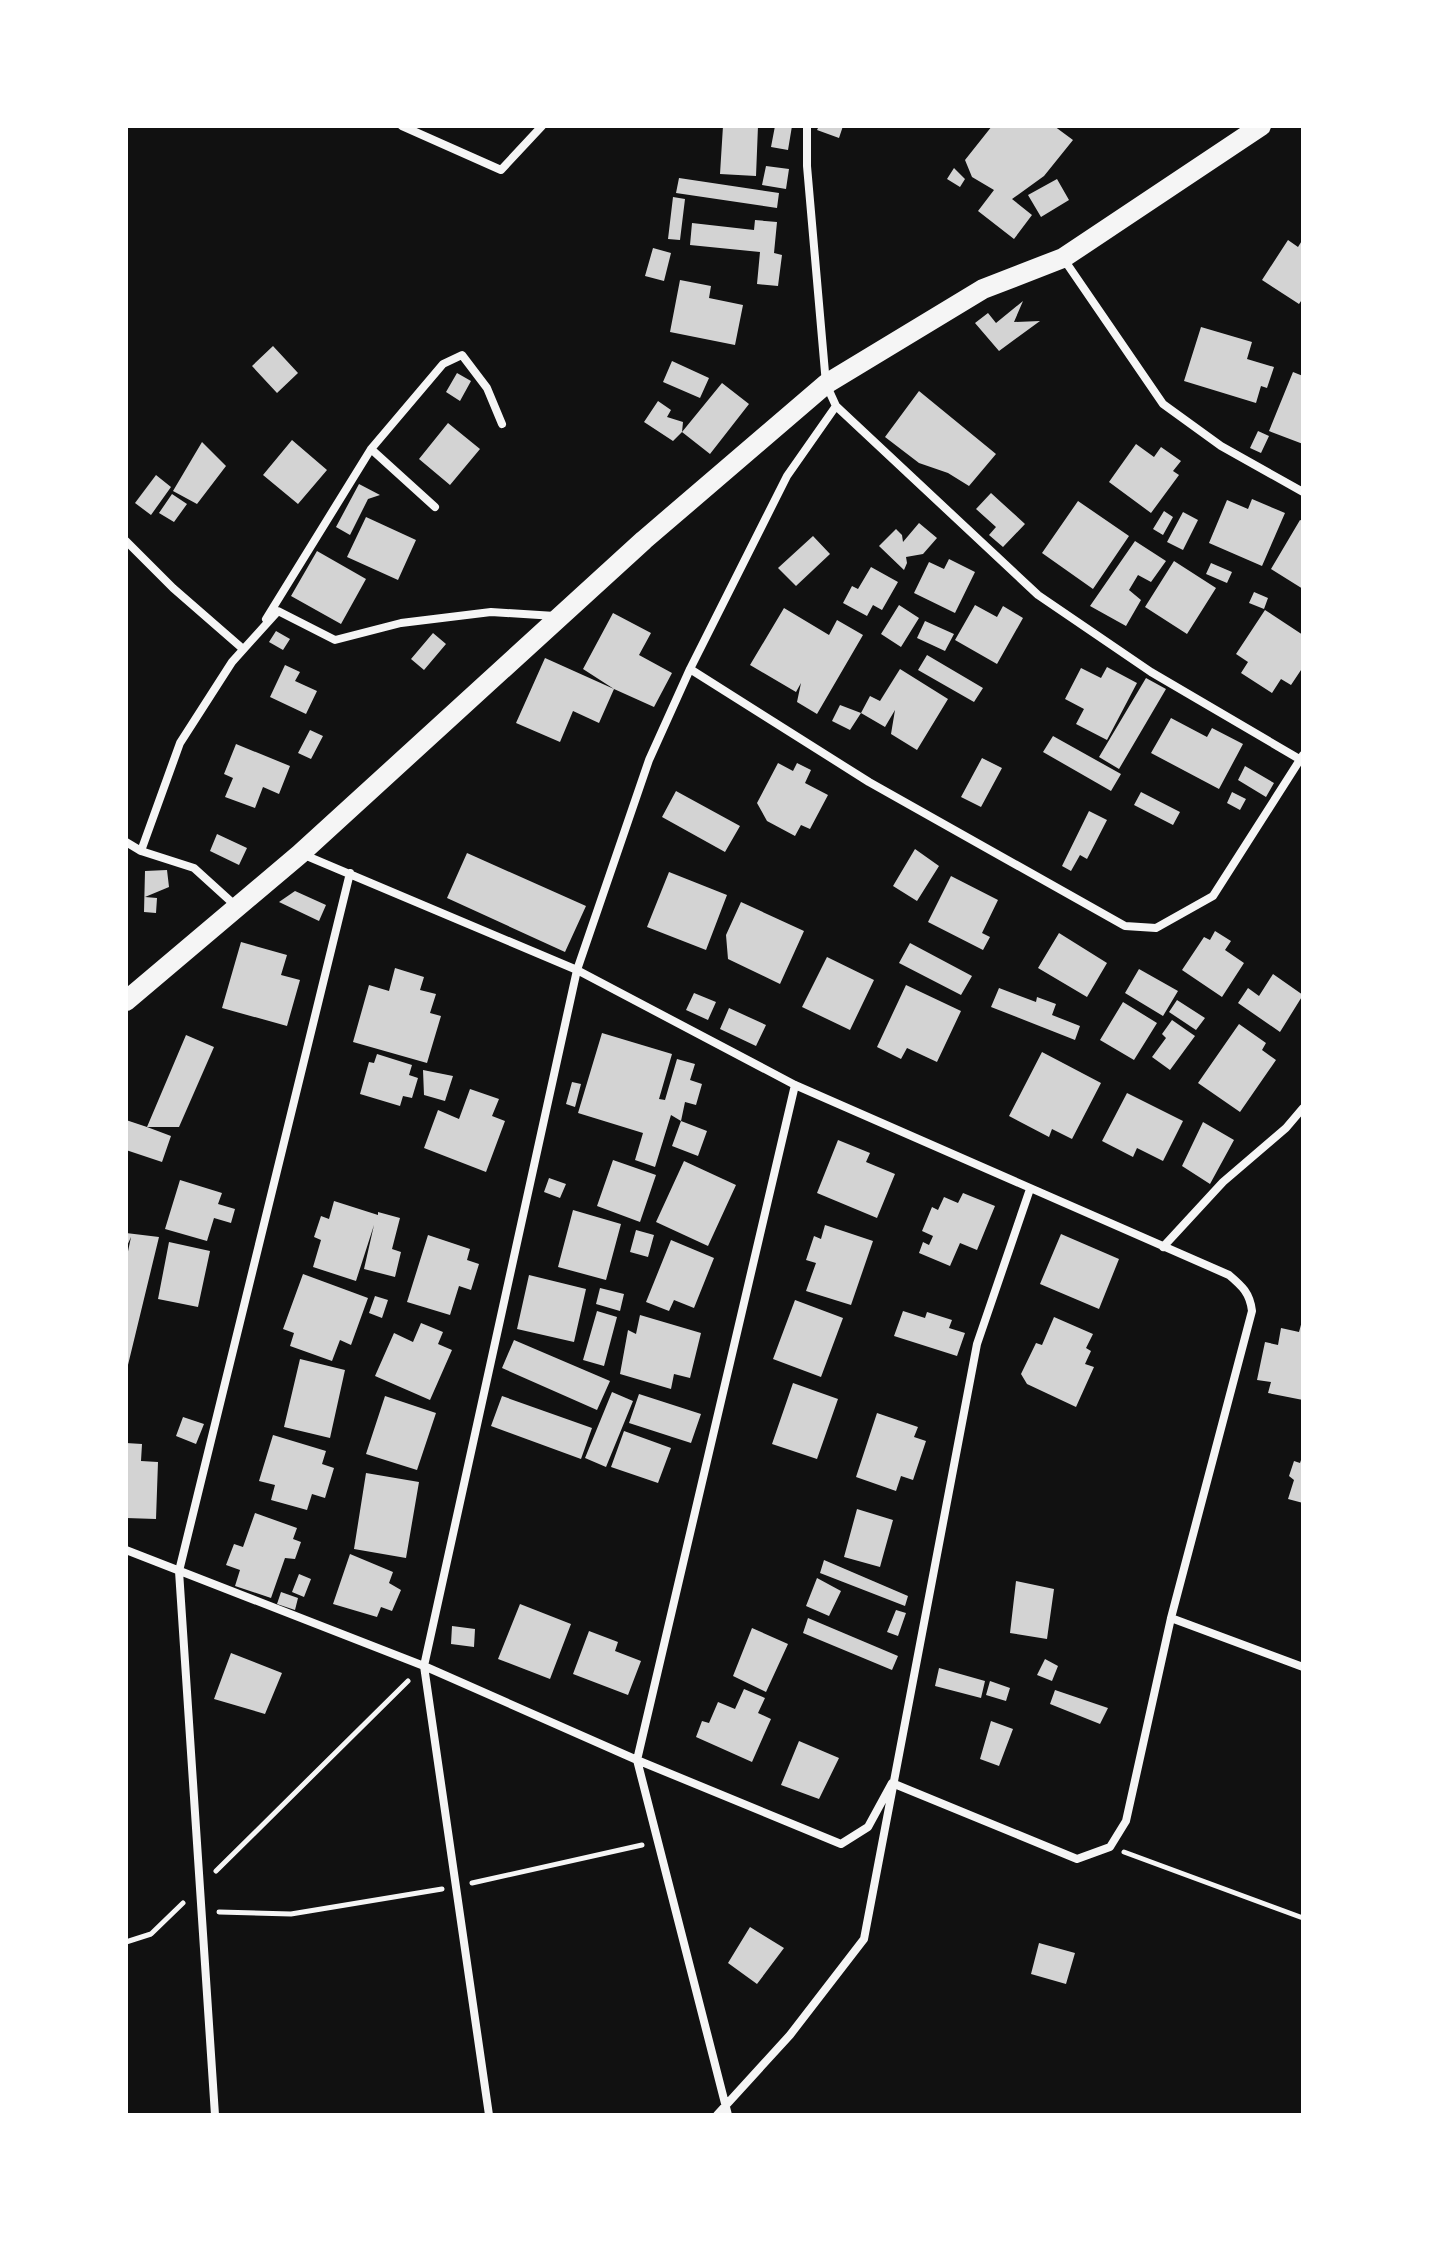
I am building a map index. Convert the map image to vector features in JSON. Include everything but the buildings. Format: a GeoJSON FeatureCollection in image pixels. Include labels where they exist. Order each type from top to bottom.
{"type":"FeatureCollection","features":[{"type":"Feature","properties":{"kind":"main road"},"geometry":{"type":"LineString","coordinates":[[126,1001],[300,854],[644,540],[826,384],[983,289],[1063,258],[1261,126]]}},
{"type":"Feature","properties":{"kind":"street"},"geometry":{"type":"LineString","coordinates":[[402,126],[501,170],[542,126]]}},
{"type":"Feature","properties":{"kind":"street"},"geometry":{"type":"LineString","coordinates":[[690,669],[869,782],[1125,926],[1156,928],[1213,896],[1302,757],[1151,672],[1038,595],[836,406],[826,384],[807,166],[807,126]]}},
{"type":"Feature","properties":{"kind":"street"},"geometry":{"type":"LineString","coordinates":[[1063,258],[1163,404],[1221,446],[1303,492]]}},
{"type":"Feature","properties":{"kind":"street"},"geometry":{"type":"LineString","coordinates":[[255,636],[371,449],[443,364],[462,355],[487,388],[502,424]]}},
{"type":"Feature","properties":{"kind":"street"},"geometry":{"type":"LineString","coordinates":[[489,2115],[424,1666],[577,970],[649,760],[690,669],[787,476],[836,406]]}},
{"type":"Feature","properties":{"kind":"street"},"geometry":{"type":"LineString","coordinates":[[371,449],[435,507]]}},
{"type":"Feature","properties":{"kind":"street"},"geometry":{"type":"LineString","coordinates":[[126,541],[173,588],[243,649]]}},
{"type":"Feature","properties":{"kind":"street"},"geometry":{"type":"LineString","coordinates":[[141,851],[180,743],[243,649],[278,611],[335,640],[401,623],[491,612],[560,616]]}},
{"type":"Feature","properties":{"kind":"street"},"geometry":{"type":"LineString","coordinates":[[126,842],[141,851],[194,868],[237,907]]}},
{"type":"Feature","properties":{"kind":"street"},"geometry":{"type":"LineString","coordinates":[[300,854],[577,970],[795,1085],[1229,1275],[1245,1288],[1252,1311],[1171,1618],[1126,1821],[1110,1847],[1077,1859],[892,1783]]}},
{"type":"Feature","properties":{"kind":"street"},"geometry":{"type":"LineString","coordinates":[[215,2115],[179,1571],[350,873]]}},
{"type":"Feature","properties":{"kind":"street"},"geometry":{"type":"LineString","coordinates":[[727,2111],[637,1760],[795,1085]]}},
{"type":"Feature","properties":{"kind":"street"},"geometry":{"type":"LineString","coordinates":[[1163,1247],[1223,1182],[1286,1128],[1303,1108]]}},
{"type":"Feature","properties":{"kind":"street"},"geometry":{"type":"LineString","coordinates":[[717,2115],[727,2111],[864,1939],[977,1344],[1030,1189]]}},
{"type":"Feature","properties":{"kind":"street"},"geometry":{"type":"LineString","coordinates":[[126,1550],[424,1666],[637,1760],[841,1844],[868,1827],[892,1783]]}},
{"type":"Feature","properties":{"kind":"street"},"geometry":{"type":"LineString","coordinates":[[1171,1618],[1303,1667]]}},
{"type":"Feature","properties":{"kind":"path"},"geometry":{"type":"LineString","coordinates":[[126,1942],[151,1934],[424,1666]]}},
{"type":"Feature","properties":{"kind":"path"},"geometry":{"type":"LineString","coordinates":[[202,1912],[291,1914],[456,1887],[658,1841]]}},
{"type":"Feature","properties":{"kind":"path"},"geometry":{"type":"LineString","coordinates":[[1110,1847],[1303,1918]]}}]}
